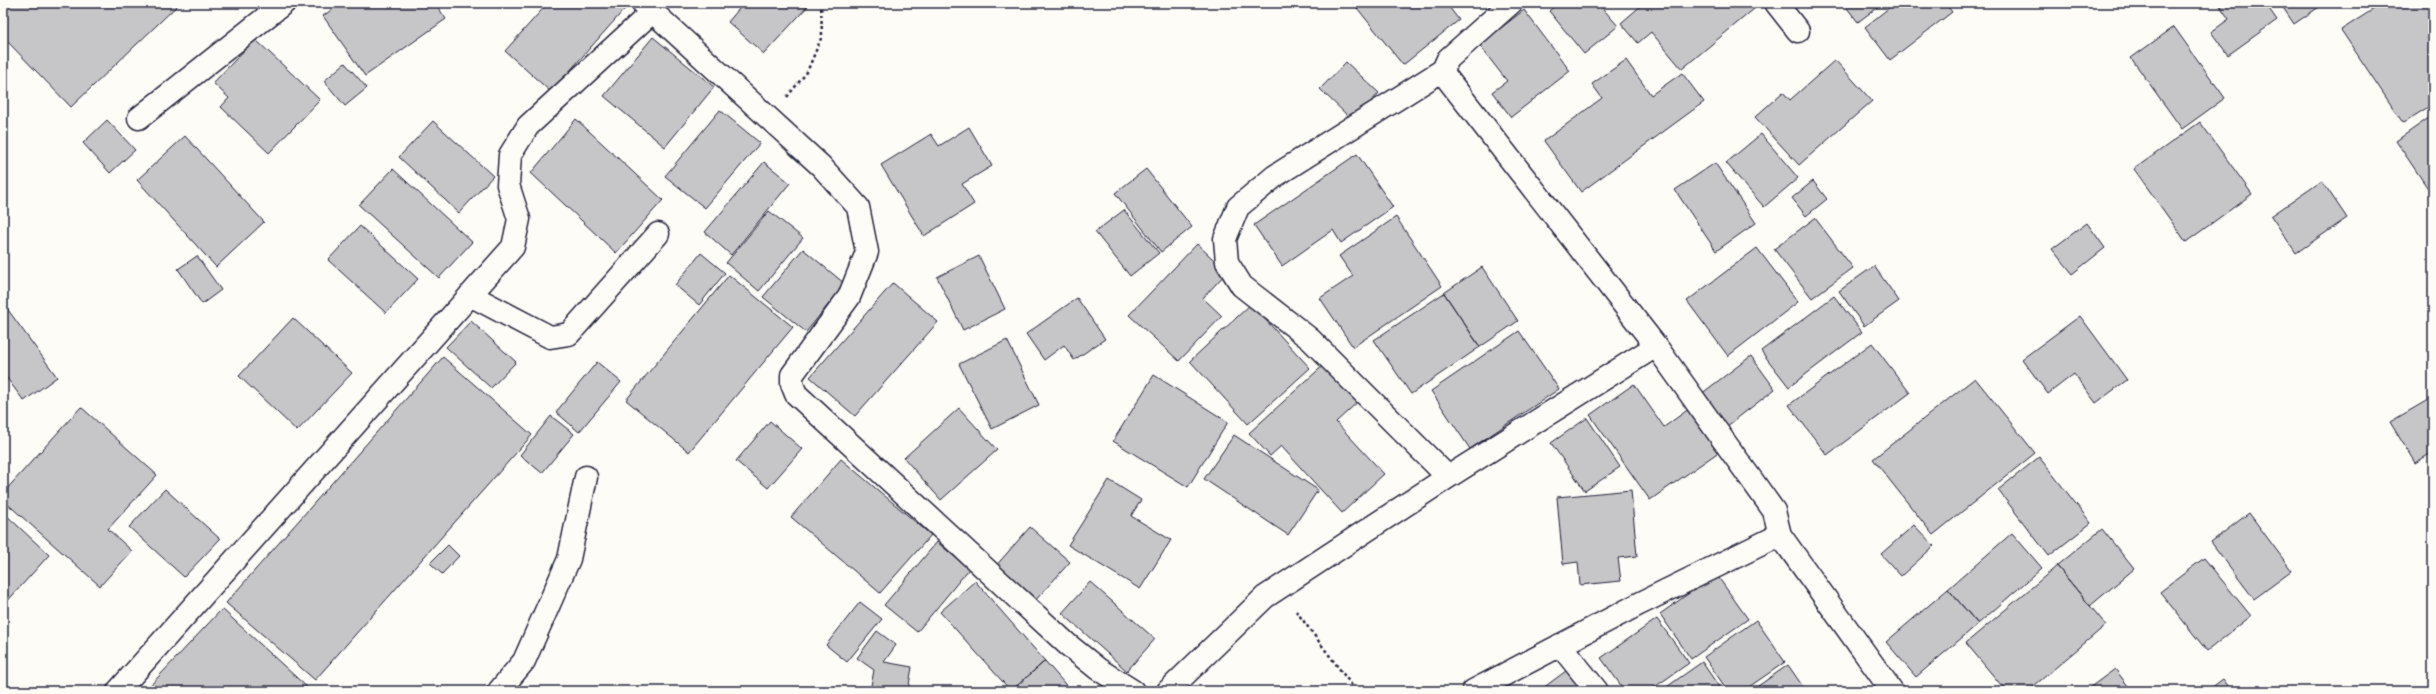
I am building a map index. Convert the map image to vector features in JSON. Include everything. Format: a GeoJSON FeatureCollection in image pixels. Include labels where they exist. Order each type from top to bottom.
{"type":"FeatureCollection","features":[{"type":"Feature","properties":{"kind":"street"},"geometry":{"type":"LineString","coordinates":[[139,118],[284,3]]}},
{"type":"Feature","properties":{"kind":"street"},"geometry":{"type":"LineString","coordinates":[[1448,477],[1310,339],[1242,286],[1228,262],[1225,239],[1238,207],[1275,176],[1443,70],[1448,59],[1511,3]]}},
{"type":"Feature","properties":{"kind":"street"},"geometry":{"type":"LineString","coordinates":[[1776,3],[1798,31]]}},
{"type":"Feature","properties":{"kind":"street"},"geometry":{"type":"LineString","coordinates":[[118,691],[513,247],[519,219],[508,185],[510,155],[528,126],[648,7],[820,166],[858,207],[867,252],[849,297],[792,375],[792,384],[796,394],[1067,644],[1098,669],[1133,691]]}},
{"type":"Feature","properties":{"kind":"street"},"geometry":{"type":"LineString","coordinates":[[1443,70],[1446,77],[1656,346],[1774,511],[1780,535],[1892,691]]}},
{"type":"Feature","properties":{"kind":"street"},"geometry":{"type":"LineString","coordinates":[[470,295],[550,337],[569,334],[658,234]]}},
{"type":"Feature","properties":{"kind":"street"},"geometry":{"type":"LineString","coordinates":[[1168,691],[1265,597],[1448,477],[1656,346]]}},
{"type":"Feature","properties":{"kind":"street"},"geometry":{"type":"LineString","coordinates":[[499,691],[524,661],[569,559],[586,477]]}},
{"type":"Feature","properties":{"kind":"street"},"geometry":{"type":"LineString","coordinates":[[1473,691],[1560,645],[1780,535]]}},
{"type":"Feature","properties":{"kind":"street"},"geometry":{"type":"LineString","coordinates":[[1560,645],[1597,691]]}},
{"type":"Feature","properties":{"kind":"path"},"geometry":{"type":"LineString","coordinates":[[770,119],[807,72],[822,36],[821,3]]}},
{"type":"Feature","properties":{"kind":"path"},"geometry":{"type":"LineString","coordinates":[[1279,588],[1356,691]]}},
{"type":"Feature","properties":{"kind":"building"},"geometry":{"type":"Polygon","coordinates":[[[3,3],[180,3],[71,107],[3,37],[3,3]]]}},
{"type":"Feature","properties":{"kind":"building"},"geometry":{"type":"Polygon","coordinates":[[[341,3],[435,3],[446,19],[365,76],[323,16],[341,3]]]}},
{"type":"Feature","properties":{"kind":"building"},"geometry":{"type":"Polygon","coordinates":[[[548,3],[630,3],[551,92],[505,51],[548,3]]]}},
{"type":"Feature","properties":{"kind":"building"},"geometry":{"type":"Polygon","coordinates":[[[744,3],[805,3],[808,6],[764,54],[728,22],[744,3]]]}},
{"type":"Feature","properties":{"kind":"building"},"geometry":{"type":"Polygon","coordinates":[[[1353,3],[1446,3],[1459,20],[1403,65],[1353,3]]]}},
{"type":"Feature","properties":{"kind":"building"},"geometry":{"type":"Polygon","coordinates":[[[1558,3],[1598,3],[1618,26],[1584,54],[1549,11],[1558,3]]]}},
{"type":"Feature","properties":{"kind":"building"},"geometry":{"type":"Polygon","coordinates":[[[1644,3],[1760,4],[1682,69],[1651,32],[1638,43],[1621,23],[1644,3]]]}},
{"type":"Feature","properties":{"kind":"building"},"geometry":{"type":"Polygon","coordinates":[[[1843,3],[1883,3],[1858,22],[1843,3]]]}},
{"type":"Feature","properties":{"kind":"building"},"geometry":{"type":"Polygon","coordinates":[[[1895,3],[1945,3],[1952,12],[1890,60],[1865,27],[1895,3]]]}},
{"type":"Feature","properties":{"kind":"building"},"geometry":{"type":"Polygon","coordinates":[[[2218,3],[2265,3],[2277,20],[2228,55],[2211,32],[2229,19],[2218,3]]]}},
{"type":"Feature","properties":{"kind":"building"},"geometry":{"type":"Polygon","coordinates":[[[2280,3],[2325,3],[2294,24],[2280,3]]]}},
{"type":"Feature","properties":{"kind":"building"},"geometry":{"type":"Polygon","coordinates":[[[2383,3],[2433,3],[2433,104],[2403,123],[2341,30],[2383,3]]]}},
{"type":"Feature","properties":{"kind":"building"},"geometry":{"type":"Polygon","coordinates":[[[1524,10],[1570,71],[1511,117],[1492,92],[1507,81],[1479,45],[1524,10]]]}},
{"type":"Feature","properties":{"kind":"building"},"geometry":{"type":"Polygon","coordinates":[[[2174,27],[2225,98],[2182,129],[2131,58],[2174,27]]]}},
{"type":"Feature","properties":{"kind":"building"},"geometry":{"type":"Polygon","coordinates":[[[653,37],[714,87],[665,147],[604,96],[653,37]]]}},
{"type":"Feature","properties":{"kind":"building"},"geometry":{"type":"Polygon","coordinates":[[[255,39],[320,100],[269,153],[221,107],[229,98],[213,83],[255,39]]]}},
{"type":"Feature","properties":{"kind":"building"},"geometry":{"type":"Polygon","coordinates":[[[1626,60],[1651,95],[1682,73],[1704,102],[1581,192],[1544,141],[1602,98],[1592,84],[1626,60]]]}},
{"type":"Feature","properties":{"kind":"building"},"geometry":{"type":"Polygon","coordinates":[[[1835,60],[1872,101],[1799,165],[1755,117],[1783,92],[1790,100],[1835,60]]]}},
{"type":"Feature","properties":{"kind":"building"},"geometry":{"type":"Polygon","coordinates":[[[1346,62],[1379,93],[1353,121],[1320,89],[1346,62]]]}},
{"type":"Feature","properties":{"kind":"building"},"geometry":{"type":"Polygon","coordinates":[[[345,63],[367,88],[345,106],[324,81],[345,63]]]}},
{"type":"Feature","properties":{"kind":"building"},"geometry":{"type":"Polygon","coordinates":[[[720,110],[760,143],[705,208],[665,176],[720,110]]]}},
{"type":"Feature","properties":{"kind":"building"},"geometry":{"type":"Polygon","coordinates":[[[2433,115],[2433,196],[2396,141],[2433,115]]]}},
{"type":"Feature","properties":{"kind":"building"},"geometry":{"type":"Polygon","coordinates":[[[576,119],[663,200],[616,253],[531,173],[576,119]]]}},
{"type":"Feature","properties":{"kind":"building"},"geometry":{"type":"Polygon","coordinates":[[[107,120],[135,150],[110,173],[83,143],[107,120]]]}},
{"type":"Feature","properties":{"kind":"building"},"geometry":{"type":"Polygon","coordinates":[[[433,121],[493,176],[459,213],[399,157],[433,121]]]}},
{"type":"Feature","properties":{"kind":"building"},"geometry":{"type":"Polygon","coordinates":[[[2200,122],[2252,194],[2186,242],[2134,169],[2200,122]]]}},
{"type":"Feature","properties":{"kind":"building"},"geometry":{"type":"Polygon","coordinates":[[[969,127],[992,166],[962,184],[974,204],[924,236],[881,165],[931,134],[939,146],[969,127]]]}},
{"type":"Feature","properties":{"kind":"building"},"geometry":{"type":"Polygon","coordinates":[[[1761,134],[1798,178],[1764,207],[1726,163],[1761,134]]]}},
{"type":"Feature","properties":{"kind":"building"},"geometry":{"type":"Polygon","coordinates":[[[185,136],[264,222],[216,267],[137,180],[185,136]]]}},
{"type":"Feature","properties":{"kind":"building"},"geometry":{"type":"Polygon","coordinates":[[[1357,154],[1393,207],[1341,243],[1333,230],[1282,266],[1254,225],[1357,154]]]}},
{"type":"Feature","properties":{"kind":"building"},"geometry":{"type":"Polygon","coordinates":[[[764,162],[790,183],[731,255],[705,232],[764,162]]]}},
{"type":"Feature","properties":{"kind":"building"},"geometry":{"type":"Polygon","coordinates":[[[1715,163],[1756,223],[1716,251],[1675,190],[1715,163]]]}},
{"type":"Feature","properties":{"kind":"building"},"geometry":{"type":"Polygon","coordinates":[[[393,169],[472,242],[439,278],[359,205],[393,169]]]}},
{"type":"Feature","properties":{"kind":"building"},"geometry":{"type":"Polygon","coordinates":[[[1146,169],[1192,227],[1161,252],[1115,193],[1146,169]]]}},
{"type":"Feature","properties":{"kind":"building"},"geometry":{"type":"Polygon","coordinates":[[[1813,181],[1827,199],[1806,216],[1792,198],[1813,181]]]}},
{"type":"Feature","properties":{"kind":"building"},"geometry":{"type":"Polygon","coordinates":[[[2322,181],[2347,218],[2296,253],[2271,216],[2322,181]]]}},
{"type":"Feature","properties":{"kind":"building"},"geometry":{"type":"Polygon","coordinates":[[[1124,210],[1159,253],[1130,276],[1095,232],[1124,210]]]}},
{"type":"Feature","properties":{"kind":"building"},"geometry":{"type":"Polygon","coordinates":[[[769,211],[803,238],[759,291],[726,263],[769,211]]]}},
{"type":"Feature","properties":{"kind":"building"},"geometry":{"type":"Polygon","coordinates":[[[1396,217],[1442,286],[1353,347],[1320,298],[1353,276],[1339,256],[1396,217]]]}},
{"type":"Feature","properties":{"kind":"building"},"geometry":{"type":"Polygon","coordinates":[[[1815,218],[1853,268],[1812,298],[1774,249],[1815,218]]]}},
{"type":"Feature","properties":{"kind":"building"},"geometry":{"type":"Polygon","coordinates":[[[2087,223],[2105,248],[2072,274],[2052,249],[2087,223]]]}},
{"type":"Feature","properties":{"kind":"building"},"geometry":{"type":"Polygon","coordinates":[[[360,226],[418,279],[386,313],[328,260],[360,226]]]}},
{"type":"Feature","properties":{"kind":"building"},"geometry":{"type":"Polygon","coordinates":[[[1197,244],[1227,272],[1203,298],[1222,316],[1179,361],[1129,315],[1197,244]]]}},
{"type":"Feature","properties":{"kind":"building"},"geometry":{"type":"Polygon","coordinates":[[[1757,248],[1798,302],[1728,356],[1687,301],[1757,248]]]}},
{"type":"Feature","properties":{"kind":"building"},"geometry":{"type":"Polygon","coordinates":[[[803,249],[845,284],[806,332],[763,297],[803,249]]]}},
{"type":"Feature","properties":{"kind":"building"},"geometry":{"type":"Polygon","coordinates":[[[701,253],[725,273],[699,305],[675,285],[701,253]]]}},
{"type":"Feature","properties":{"kind":"building"},"geometry":{"type":"Polygon","coordinates":[[[197,256],[221,290],[202,304],[178,269],[197,256]]]}},
{"type":"Feature","properties":{"kind":"building"},"geometry":{"type":"Polygon","coordinates":[[[979,256],[1005,309],[963,330],[937,277],[979,256]]]}},
{"type":"Feature","properties":{"kind":"building"},"geometry":{"type":"Polygon","coordinates":[[[1874,266],[1899,301],[1864,326],[1839,291],[1874,266]]]}},
{"type":"Feature","properties":{"kind":"building"},"geometry":{"type":"Polygon","coordinates":[[[1482,267],[1518,321],[1480,347],[1444,293],[1482,267]]]}},
{"type":"Feature","properties":{"kind":"building"},"geometry":{"type":"Polygon","coordinates":[[[729,275],[793,327],[689,452],[626,400],[729,275]]]}},
{"type":"Feature","properties":{"kind":"building"},"geometry":{"type":"Polygon","coordinates":[[[893,283],[938,322],[855,416],[810,377],[893,283]]]}},
{"type":"Feature","properties":{"kind":"building"},"geometry":{"type":"Polygon","coordinates":[[[1444,293],[1480,347],[1411,394],[1374,340],[1444,293]]]}},
{"type":"Feature","properties":{"kind":"building"},"geometry":{"type":"Polygon","coordinates":[[[1834,296],[1862,332],[1789,387],[1761,351],[1834,296]]]}},
{"type":"Feature","properties":{"kind":"building"},"geometry":{"type":"Polygon","coordinates":[[[1077,298],[1105,339],[1074,360],[1064,345],[1044,360],[1026,334],[1077,298]]]}},
{"type":"Feature","properties":{"kind":"building"},"geometry":{"type":"Polygon","coordinates":[[[3,303],[57,377],[24,401],[3,373],[3,303]]]}},
{"type":"Feature","properties":{"kind":"building"},"geometry":{"type":"Polygon","coordinates":[[[1251,304],[1310,368],[1248,424],[1190,361],[1251,304]]]}},
{"type":"Feature","properties":{"kind":"building"},"geometry":{"type":"Polygon","coordinates":[[[2080,316],[2127,380],[2096,403],[2074,374],[2048,394],[2022,359],[2080,316]]]}},
{"type":"Feature","properties":{"kind":"building"},"geometry":{"type":"Polygon","coordinates":[[[293,318],[352,373],[297,431],[239,376],[293,318]]]}},
{"type":"Feature","properties":{"kind":"building"},"geometry":{"type":"Polygon","coordinates":[[[471,321],[516,362],[491,388],[446,347],[471,321]]]}},
{"type":"Feature","properties":{"kind":"building"},"geometry":{"type":"Polygon","coordinates":[[[1519,331],[1559,389],[1470,449],[1431,391],[1519,331]]]}},
{"type":"Feature","properties":{"kind":"building"},"geometry":{"type":"Polygon","coordinates":[[[1007,340],[1039,405],[992,429],[959,364],[1007,340]]]}},
{"type":"Feature","properties":{"kind":"building"},"geometry":{"type":"Polygon","coordinates":[[[1872,343],[1910,393],[1827,455],[1789,405],[1872,343]]]}},
{"type":"Feature","properties":{"kind":"building"},"geometry":{"type":"Polygon","coordinates":[[[1751,356],[1775,389],[1726,427],[1701,394],[1751,356]]]}},
{"type":"Feature","properties":{"kind":"building"},"geometry":{"type":"Polygon","coordinates":[[[443,357],[532,435],[315,680],[226,603],[443,357]]]}},
{"type":"Feature","properties":{"kind":"building"},"geometry":{"type":"Polygon","coordinates":[[[1328,361],[1362,398],[1336,422],[1384,474],[1342,513],[1281,446],[1270,456],[1249,433],[1328,361]]]}},
{"type":"Feature","properties":{"kind":"building"},"geometry":{"type":"Polygon","coordinates":[[[597,362],[621,382],[579,432],[556,412],[597,362]]]}},
{"type":"Feature","properties":{"kind":"building"},"geometry":{"type":"Polygon","coordinates":[[[1154,375],[1228,422],[1188,487],[1113,441],[1154,375]]]}},
{"type":"Feature","properties":{"kind":"building"},"geometry":{"type":"Polygon","coordinates":[[[1975,378],[2035,453],[1933,535],[1873,459],[1975,378]]]}},
{"type":"Feature","properties":{"kind":"building"},"geometry":{"type":"Polygon","coordinates":[[[1634,384],[1664,427],[1693,406],[1723,449],[1650,500],[1590,415],[1634,384]]]}},
{"type":"Feature","properties":{"kind":"building"},"geometry":{"type":"Polygon","coordinates":[[[2433,397],[2433,452],[2415,463],[2390,422],[2433,397]]]}},
{"type":"Feature","properties":{"kind":"building"},"geometry":{"type":"Polygon","coordinates":[[[81,407],[157,475],[108,529],[132,551],[100,586],[3,500],[3,493],[81,407]]]}},
{"type":"Feature","properties":{"kind":"building"},"geometry":{"type":"Polygon","coordinates":[[[959,408],[997,450],[941,500],[904,458],[959,408]]]}},
{"type":"Feature","properties":{"kind":"building"},"geometry":{"type":"Polygon","coordinates":[[[551,416],[574,434],[542,473],[520,455],[551,416]]]}},
{"type":"Feature","properties":{"kind":"building"},"geometry":{"type":"Polygon","coordinates":[[[1587,418],[1620,467],[1585,491],[1551,443],[1587,418]]]}},
{"type":"Feature","properties":{"kind":"building"},"geometry":{"type":"Polygon","coordinates":[[[770,421],[802,449],[768,488],[736,461],[770,421]]]}},
{"type":"Feature","properties":{"kind":"building"},"geometry":{"type":"Polygon","coordinates":[[[1234,435],[1318,490],[1288,535],[1204,479],[1234,435]]]}},
{"type":"Feature","properties":{"kind":"building"},"geometry":{"type":"Polygon","coordinates":[[[2039,457],[2091,523],[2049,556],[1998,490],[2039,457]]]}},
{"type":"Feature","properties":{"kind":"building"},"geometry":{"type":"Polygon","coordinates":[[[841,459],[931,535],[880,593],[791,517],[841,459]]]}},
{"type":"Feature","properties":{"kind":"building"},"geometry":{"type":"Polygon","coordinates":[[[1109,480],[1141,500],[1131,516],[1171,540],[1140,589],[1068,545],[1109,480]]]}},
{"type":"Feature","properties":{"kind":"building"},"geometry":{"type":"Polygon","coordinates":[[[165,489],[220,539],[184,577],[129,527],[165,489]]]}},
{"type":"Feature","properties":{"kind":"building"},"geometry":{"type":"Polygon","coordinates":[[[1631,490],[1637,556],[1618,558],[1621,581],[1580,585],[1578,562],[1563,564],[1557,497],[1631,490]]]}},
{"type":"Feature","properties":{"kind":"building"},"geometry":{"type":"Polygon","coordinates":[[[4,513],[49,555],[3,606],[3,514],[4,513]]]}},
{"type":"Feature","properties":{"kind":"building"},"geometry":{"type":"Polygon","coordinates":[[[2249,513],[2292,571],[2254,599],[2211,542],[2249,513]]]}},
{"type":"Feature","properties":{"kind":"building"},"geometry":{"type":"Polygon","coordinates":[[[1914,525],[1934,546],[1901,576],[1881,554],[1914,525]]]}},
{"type":"Feature","properties":{"kind":"building"},"geometry":{"type":"Polygon","coordinates":[[[1030,527],[1070,562],[1033,603],[994,568],[1030,527]]]}},
{"type":"Feature","properties":{"kind":"building"},"geometry":{"type":"Polygon","coordinates":[[[2102,529],[2134,569],[2090,606],[2057,566],[2102,529]]]}},
{"type":"Feature","properties":{"kind":"building"},"geometry":{"type":"Polygon","coordinates":[[[2012,533],[2042,568],[1978,624],[1948,589],[2012,533]]]}},
{"type":"Feature","properties":{"kind":"building"},"geometry":{"type":"Polygon","coordinates":[[[937,542],[969,569],[917,632],[884,605],[937,542]]]}},
{"type":"Feature","properties":{"kind":"building"},"geometry":{"type":"Polygon","coordinates":[[[448,545],[459,556],[442,574],[430,563],[448,545]]]}},
{"type":"Feature","properties":{"kind":"building"},"geometry":{"type":"Polygon","coordinates":[[[2204,558],[2251,616],[2207,651],[2160,592],[2204,558]]]}},
{"type":"Feature","properties":{"kind":"building"},"geometry":{"type":"Polygon","coordinates":[[[2057,566],[2106,625],[2028,691],[2006,691],[1966,643],[2057,566]]]}},
{"type":"Feature","properties":{"kind":"building"},"geometry":{"type":"Polygon","coordinates":[[[1716,574],[1748,619],[1691,659],[1660,614],[1716,574]]]}},
{"type":"Feature","properties":{"kind":"building"},"geometry":{"type":"Polygon","coordinates":[[[975,581],[1045,661],[1011,691],[940,612],[975,581]]]}},
{"type":"Feature","properties":{"kind":"building"},"geometry":{"type":"Polygon","coordinates":[[[1090,582],[1155,639],[1127,671],[1062,613],[1090,582]]]}},
{"type":"Feature","properties":{"kind":"building"},"geometry":{"type":"Polygon","coordinates":[[[1948,589],[1978,624],[1916,677],[1886,642],[1948,589]]]}},
{"type":"Feature","properties":{"kind":"building"},"geometry":{"type":"Polygon","coordinates":[[[860,602],[882,619],[847,662],[826,645],[860,602]]]}},
{"type":"Feature","properties":{"kind":"building"},"geometry":{"type":"Polygon","coordinates":[[[222,609],[309,689],[307,691],[145,691],[222,609]]]}},
{"type":"Feature","properties":{"kind":"building"},"geometry":{"type":"Polygon","coordinates":[[[1657,619],[1689,663],[1649,691],[1625,691],[1601,658],[1657,619]]]}},
{"type":"Feature","properties":{"kind":"building"},"geometry":{"type":"Polygon","coordinates":[[[1756,620],[1785,662],[1743,691],[1728,691],[1704,657],[1756,620]]]}},
{"type":"Feature","properties":{"kind":"building"},"geometry":{"type":"Polygon","coordinates":[[[877,631],[896,645],[884,662],[912,667],[908,691],[870,691],[874,670],[857,658],[877,631]]]}},
{"type":"Feature","properties":{"kind":"building"},"geometry":{"type":"Polygon","coordinates":[[[1045,661],[1071,691],[1011,691],[1045,661]]]}},
{"type":"Feature","properties":{"kind":"building"},"geometry":{"type":"Polygon","coordinates":[[[1702,662],[1722,691],[1661,691],[1702,662]]]}},
{"type":"Feature","properties":{"kind":"building"},"geometry":{"type":"Polygon","coordinates":[[[1788,665],[1806,691],[1751,691],[1788,665]]]}},
{"type":"Feature","properties":{"kind":"building"},"geometry":{"type":"Polygon","coordinates":[[[1570,668],[1587,691],[1539,691],[1570,668]]]}},
{"type":"Feature","properties":{"kind":"building"},"geometry":{"type":"Polygon","coordinates":[[[2115,669],[2132,691],[2085,691],[2115,669]]]}},
{"type":"Feature","properties":{"kind":"building"},"geometry":{"type":"Polygon","coordinates":[[[2223,679],[2232,691],[2207,691],[2223,679]]]}}]}
